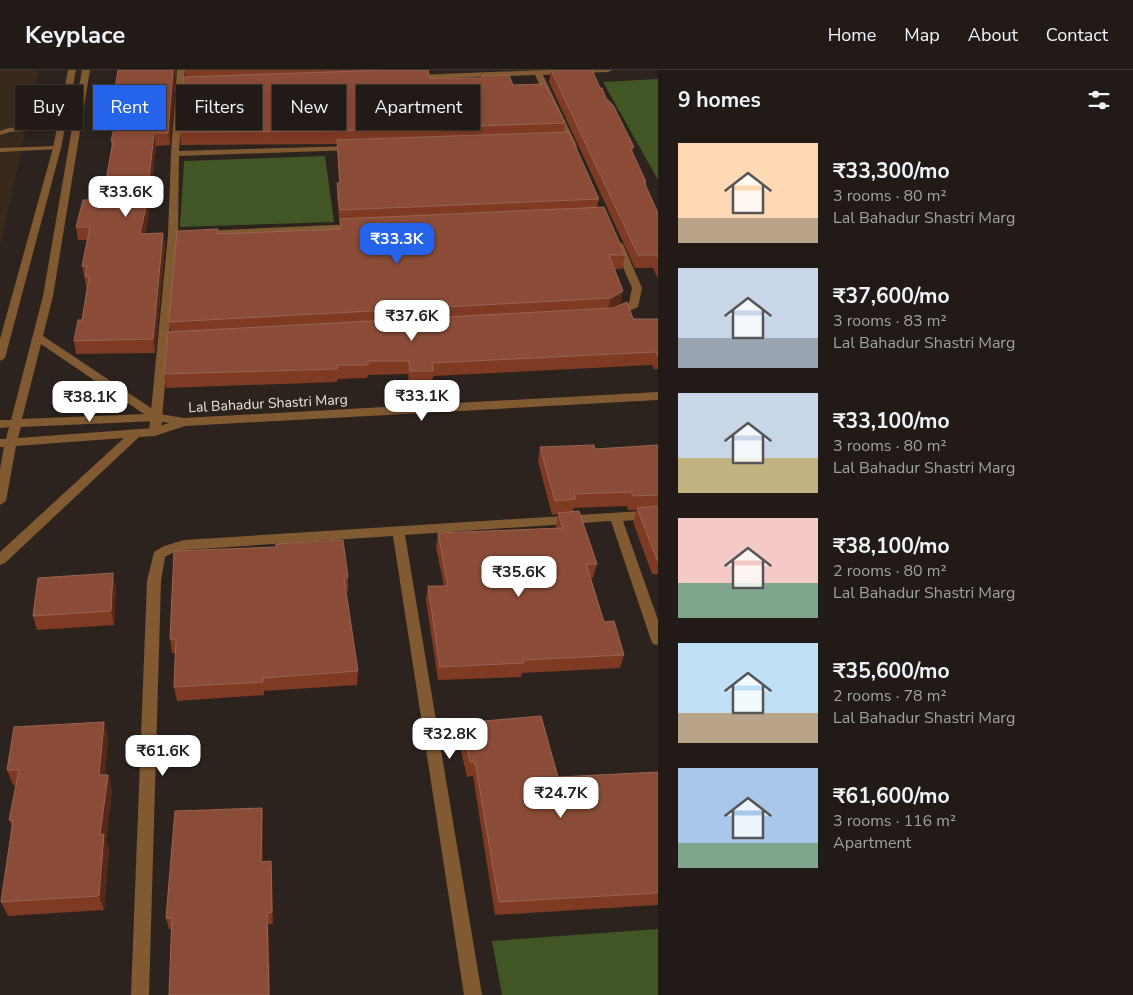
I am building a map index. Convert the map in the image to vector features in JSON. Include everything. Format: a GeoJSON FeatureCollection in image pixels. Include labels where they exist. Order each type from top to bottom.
{"type":"FeatureCollection","features":[{"type":"Feature","properties":{"kind":"street"},"geometry":{"type":"LineString","coordinates":[[69,85],[72,70]]}},
{"type":"Feature","properties":{"kind":"street"},"geometry":{"type":"LineString","coordinates":[[0,500],[5,442],[16,423],[48,296],[86,70]]}},
{"type":"Feature","properties":{"kind":"street"},"geometry":{"type":"LineString","coordinates":[[155,432],[168,341],[175,154],[185,86],[180,70]]}},
{"type":"Feature","properties":{"kind":"street"},"geometry":{"type":"LineString","coordinates":[[404,78],[472,73],[608,70]]}},
{"type":"Feature","properties":{"kind":"street"},"geometry":{"type":"LineString","coordinates":[[538,73],[578,157]]}},
{"type":"Feature","properties":{"kind":"street"},"geometry":{"type":"LineString","coordinates":[[0,358],[60,130]]}},
{"type":"Feature","properties":{"kind":"street"},"geometry":{"type":"LineString","coordinates":[[561,140],[570,140]]}},
{"type":"Feature","properties":{"kind":"street"},"geometry":{"type":"LineString","coordinates":[[175,154],[363,148]]}},
{"type":"Feature","properties":{"kind":"street"},"geometry":{"type":"LineString","coordinates":[[173,234],[370,226]]}},
{"type":"Feature","properties":{"kind":"street"},"geometry":{"type":"LineString","coordinates":[[600,317],[610,317],[634,305],[637,288],[613,234]]}},
{"type":"Feature","properties":{"kind":"street"},"geometry":{"type":"LineString","coordinates":[[37,336],[157,417]]}},
{"type":"Feature","properties":{"kind":"street","name":"Lal Bahadur Shastri Marg"},"geometry":{"type":"LineString","coordinates":[[0,424],[157,417],[184,422],[658,396]]}},
{"type":"Feature","properties":{"kind":"street"},"geometry":{"type":"LineString","coordinates":[[5,442],[155,432],[184,422]]}},
{"type":"Feature","properties":{"kind":"street"},"geometry":{"type":"LineString","coordinates":[[0,560],[136,433]]}},
{"type":"Feature","properties":{"kind":"street"},"geometry":{"type":"LineString","coordinates":[[140,995],[154,581],[159,555],[168,549],[184,545],[658,514]]}},
{"type":"Feature","properties":{"kind":"street"},"geometry":{"type":"LineString","coordinates":[[616,517],[658,640]]}},
{"type":"Feature","properties":{"kind":"street"},"geometry":{"type":"LineString","coordinates":[[398,530],[473,995]]}},
{"type":"Feature","properties":{"kind":"lane"},"geometry":{"type":"LineString","coordinates":[[1,132],[31,130]]}},
{"type":"Feature","properties":{"kind":"lane"},"geometry":{"type":"LineString","coordinates":[[0,150],[56,148]]}},
{"type":"Feature","properties":{"kind":"shaded area"},"geometry":{"type":"Polygon","coordinates":[[[0,70],[39,70],[36,85],[15,85],[15,130],[26,130],[0,247],[0,70]]]}},
{"type":"Feature","properties":{"kind":"green space"},"geometry":{"type":"Polygon","coordinates":[[[658,79],[658,180],[603,82],[658,79]]]}},
{"type":"Feature","properties":{"kind":"green space"},"geometry":{"type":"Polygon","coordinates":[[[325,156],[334,222],[180,227],[184,161],[325,156]]]}},
{"type":"Feature","properties":{"kind":"green space"},"geometry":{"type":"Polygon","coordinates":[[[658,929],[658,995],[502,995],[492,941],[658,929]]]}},
{"type":"Feature","properties":{"kind":"building"},"geometry":{"type":"Polygon","coordinates":[[[118,70],[173,70],[168,133],[154,133],[146,207],[140,234],[163,233],[153,339],[74,341],[78,320],[82,320],[89,277],[85,277],[87,266],[82,266],[90,227],[76,227],[83,200],[97,200],[99,192],[104,192],[114,130],[166,130],[166,85],[116,85],[118,70]]]}},
{"type":"Feature","properties":{"kind":"building"},"geometry":{"type":"Polygon","coordinates":[[[387,70],[428,70],[430,78],[483,78],[482,76],[509,75],[513,85],[545,84],[565,123],[480,126],[480,85],[356,85],[356,130],[365,130],[180,132],[180,130],[262,130],[262,85],[183,85],[184,77],[387,70]]]}},
{"type":"Feature","properties":{"kind":"building"},"geometry":{"type":"Polygon","coordinates":[[[551,70],[592,70],[606,98],[613,105],[634,147],[630,147],[658,213],[658,258],[657,255],[638,255],[551,70]]]}},
{"type":"Feature","properties":{"kind":"building"},"geometry":{"type":"Polygon","coordinates":[[[569,132],[599,199],[340,210],[337,183],[340,183],[337,140],[569,132]]]}},
{"type":"Feature","properties":{"kind":"building"},"geometry":{"type":"Polygon","coordinates":[[[604,207],[625,255],[609,255],[623,291],[611,298],[169,322],[177,231],[218,229],[217,234],[341,229],[340,219],[604,207]]]}},
{"type":"Feature","properties":{"kind":"building"},"geometry":{"type":"Polygon","coordinates":[[[627,302],[633,319],[658,319],[658,356],[656,352],[432,363],[433,371],[410,371],[409,361],[368,361],[368,365],[337,365],[337,369],[164,374],[168,332],[613,308],[627,302]]]}},
{"type":"Feature","properties":{"kind":"building"},"geometry":{"type":"Polygon","coordinates":[[[594,445],[595,449],[658,445],[658,495],[633,496],[631,492],[574,494],[576,499],[555,501],[540,447],[594,445]]]}},
{"type":"Feature","properties":{"kind":"building"},"geometry":{"type":"Polygon","coordinates":[[[658,506],[658,560],[657,560],[637,508],[658,506]]]}},
{"type":"Feature","properties":{"kind":"building"},"geometry":{"type":"Polygon","coordinates":[[[579,511],[597,564],[586,564],[604,622],[614,621],[624,655],[523,660],[524,663],[440,667],[428,586],[448,586],[438,533],[563,528],[558,513],[579,511]]]}},
{"type":"Feature","properties":{"kind":"building"},"geometry":{"type":"Polygon","coordinates":[[[343,540],[348,577],[344,578],[358,671],[263,678],[263,682],[174,687],[176,639],[170,639],[174,551],[276,547],[276,544],[343,540]]]}},
{"type":"Feature","properties":{"kind":"building"},"geometry":{"type":"Polygon","coordinates":[[[113,573],[111,611],[33,616],[38,578],[113,573]]]}},
{"type":"Feature","properties":{"kind":"building"},"geometry":{"type":"Polygon","coordinates":[[[541,716],[558,777],[658,772],[658,893],[499,902],[475,762],[470,762],[461,723],[541,716]]]}},
{"type":"Feature","properties":{"kind":"building"},"geometry":{"type":"Polygon","coordinates":[[[104,722],[99,775],[108,775],[100,835],[104,834],[99,896],[1,902],[13,820],[9,820],[19,770],[7,770],[14,727],[104,722]]]}},
{"type":"Feature","properties":{"kind":"building"},"geometry":{"type":"Polygon","coordinates":[[[262,808],[261,862],[271,861],[272,912],[267,913],[269,995],[169,995],[172,918],[166,918],[175,811],[262,808]]]}}]}
